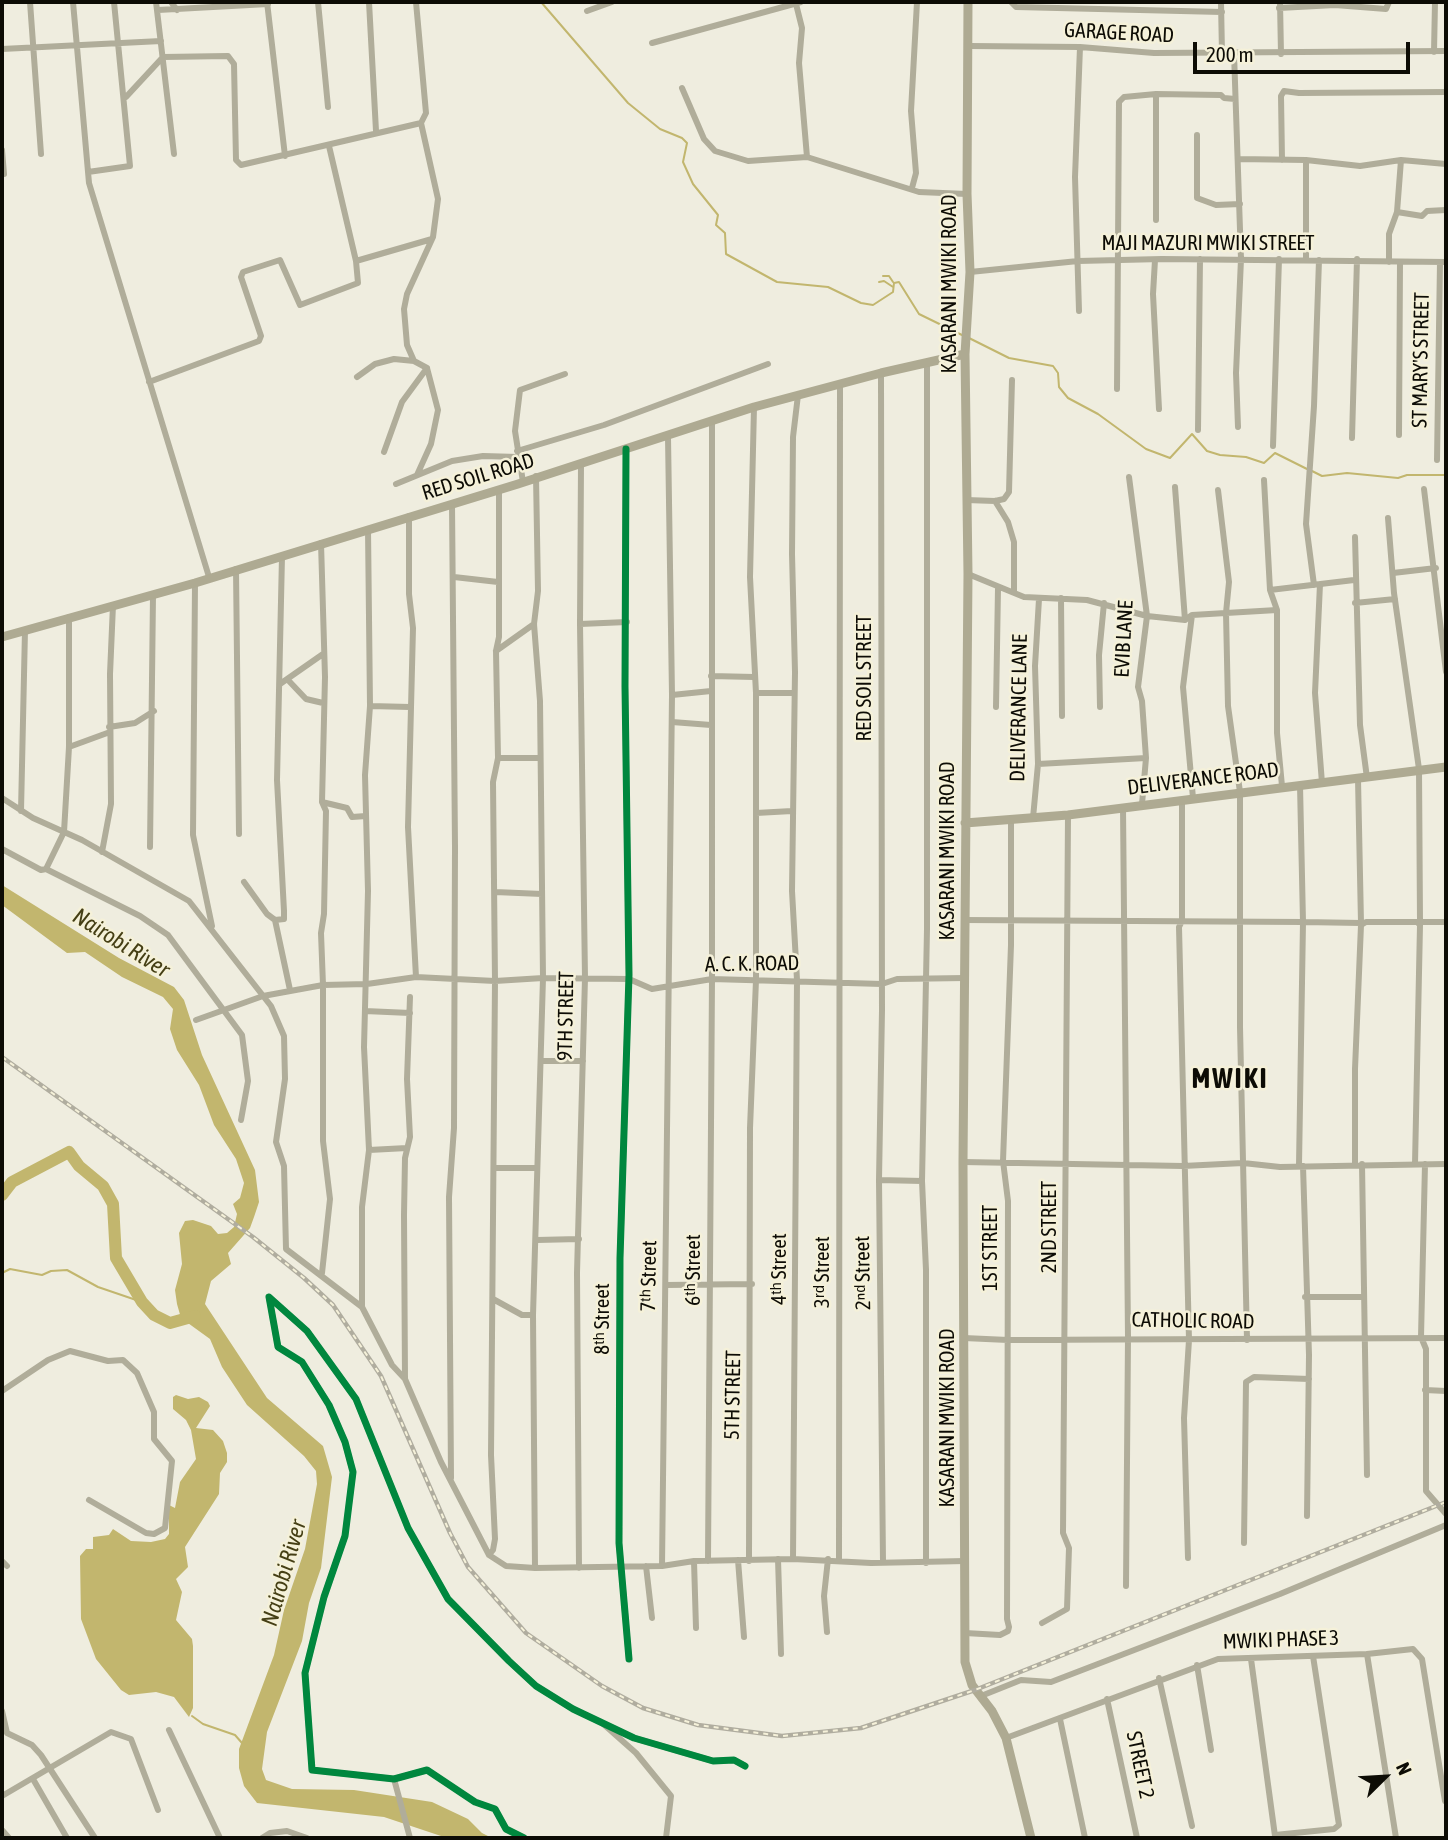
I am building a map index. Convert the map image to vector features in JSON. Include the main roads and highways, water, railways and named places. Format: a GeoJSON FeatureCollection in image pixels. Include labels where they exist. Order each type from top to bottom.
{"type":"FeatureCollection","features":[{"type":"Feature","properties":{"kind":"main road","name":"KASARANI MWIKI ROAD"},"geometry":{"type":"LineString","coordinates":[[968,2],[970,46],[967,194],[970,272],[965,354],[968,574],[963,1162],[966,1670],[1006,1738],[1031,1838]]}},
{"type":"Feature","properties":{"kind":"main road","name":"RED SOIL ROAD"},"geometry":{"type":"LineString","coordinates":[[2,638],[69,616],[195,583],[499,490],[536,476],[581,465],[754,407],[965,354]]}},
{"type":"Feature","properties":{"kind":"main road","name":"DELIVERANCE ROAD"},"geometry":{"type":"LineString","coordinates":[[965,823],[1068,815],[1446,766]]}},
{"type":"Feature","properties":{"kind":"waterway"},"geometry":{"type":"LineString","coordinates":[[541,2],[628,103],[660,129],[682,138],[687,143],[683,162],[693,184],[718,215],[716,225],[725,233],[726,254],[777,282],[828,287],[861,303],[873,305],[893,292],[894,283],[899,282],[919,314],[964,336]]}},
{"type":"Feature","properties":{"kind":"waterway"},"geometry":{"type":"LineString","coordinates":[[883,276],[889,276],[893,282]]}},
{"type":"Feature","properties":{"kind":"waterway"},"geometry":{"type":"LineString","coordinates":[[879,282],[884,281],[893,287]]}},
{"type":"Feature","properties":{"kind":"waterway"},"geometry":{"type":"LineString","coordinates":[[969,338],[1009,358],[1053,366],[1058,373],[1059,387],[1068,398],[1098,414],[1146,449],[1170,458],[1192,434],[1207,451],[1220,455],[1246,457],[1264,463],[1275,453],[1307,469]]}},
{"type":"Feature","properties":{"kind":"waterway"},"geometry":{"type":"LineString","coordinates":[[1312,471],[1322,476],[1347,473],[1398,478],[1407,475],[1446,475]]}},
{"type":"Feature","properties":{"kind":"waterway"},"geometry":{"type":"LineString","coordinates":[[2,1195],[12,1182],[69,1152],[79,1166],[103,1186],[113,1204],[116,1258],[142,1302],[154,1315],[170,1323],[195,1316]]}},
{"type":"Feature","properties":{"kind":"waterway"},"geometry":{"type":"LineString","coordinates":[[2,1273],[10,1269],[42,1275],[51,1271],[67,1270],[98,1287],[142,1302]]}},
{"type":"Feature","properties":{"kind":"waterway"},"geometry":{"type":"LineString","coordinates":[[192,1716],[203,1724],[235,1735],[242,1743]]}},
{"type":"Feature","properties":{"kind":"railway"},"geometry":{"type":"LineString","coordinates":[[2,1057],[253,1237],[333,1305],[381,1376],[450,1533],[468,1567],[526,1633],[602,1686],[643,1708],[698,1725],[782,1736],[861,1728],[975,1690],[1446,1502]]}},
{"type":"Feature","properties":{"kind":"district","name":"MWIKI"},"geometry":{"type":"Point","coordinates":[1230,1079]}},
{"type":"Feature","properties":{"kind":"water label","name":"Nairobi River"},"geometry":{"type":"Point","coordinates":[121,943]}},
{"type":"Feature","properties":{"kind":"water label","name":"Nairobi River"},"geometry":{"type":"Point","coordinates":[284,1573]}}]}
